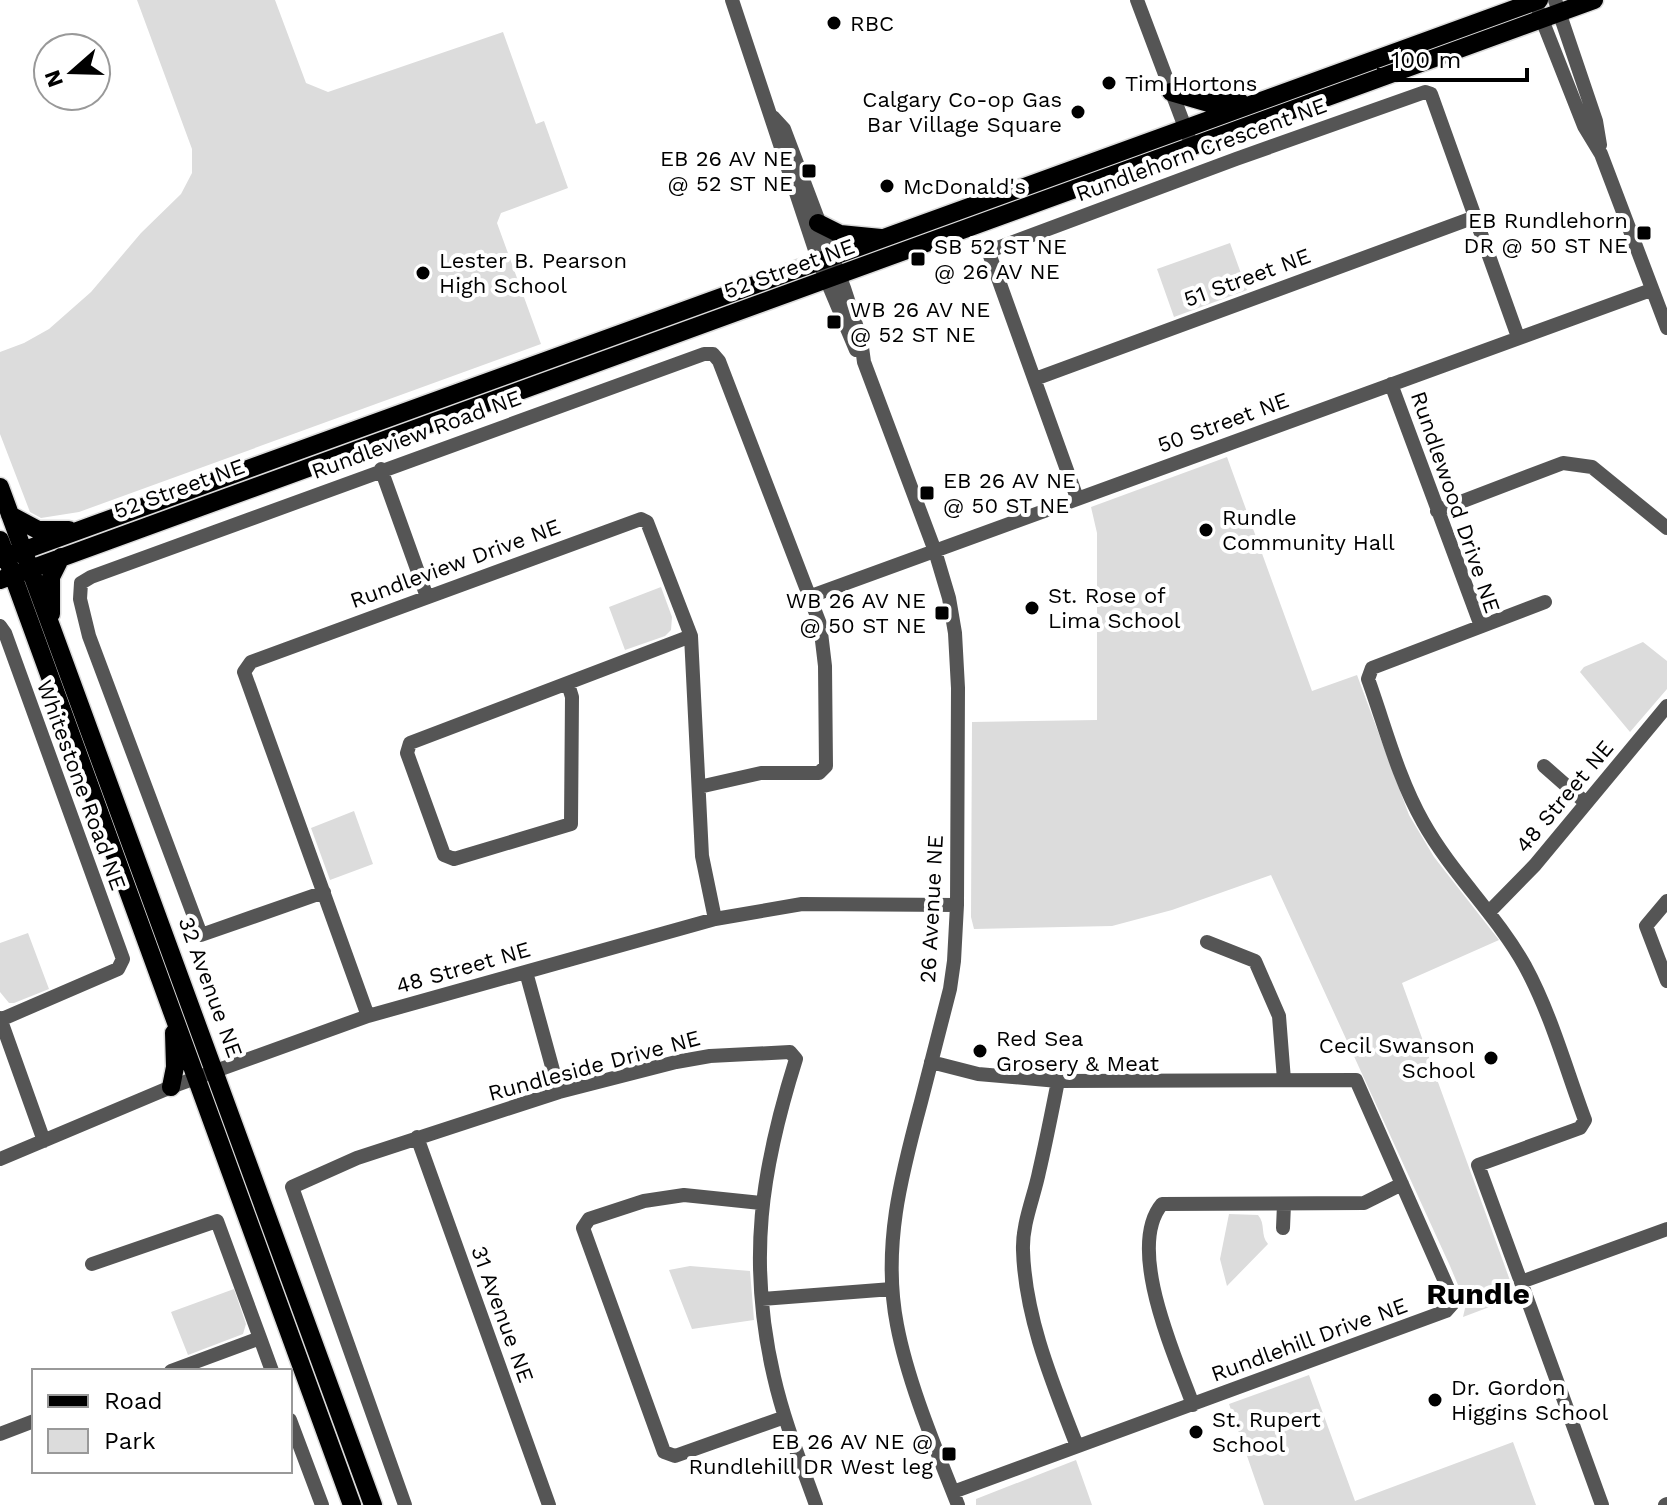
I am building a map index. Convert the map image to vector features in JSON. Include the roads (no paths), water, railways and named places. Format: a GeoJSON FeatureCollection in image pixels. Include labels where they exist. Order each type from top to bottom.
{"type":"FeatureCollection","features":[{"type":"Feature","properties":{"kind":"main road","name":"52 Street NE"},"geometry":{"type":"LineString","coordinates":[[8,552],[80,530],[829,269],[888,239],[1188,138],[1259,102],[1538,5],[1557,6],[1594,0]]}},
{"type":"Feature","properties":{"kind":"main road","name":"52 Street NE"},"geometry":{"type":"LineString","coordinates":[[14,575],[1538,5]]}},
{"type":"Feature","properties":{"kind":"main road"},"geometry":{"type":"LineString","coordinates":[[1171,92],[1209,103],[1259,102]]}},
{"type":"Feature","properties":{"kind":"main road"},"geometry":{"type":"LineString","coordinates":[[818,223],[840,234],[888,239]]}},
{"type":"Feature","properties":{"kind":"main road","name":"32 Avenue NE"},"geometry":{"type":"LineString","coordinates":[[0,487],[10,515],[8,552],[23,604],[352,1505]]}},
{"type":"Feature","properties":{"kind":"main road"},"geometry":{"type":"LineString","coordinates":[[10,515],[38,530],[80,530]]}},
{"type":"Feature","properties":{"kind":"main road"},"geometry":{"type":"LineString","coordinates":[[51,625],[51,577],[61,557]]}},
{"type":"Feature","properties":{"kind":"main road","name":"32 Avenue NE"},"geometry":{"type":"LineString","coordinates":[[14,575],[51,625],[373,1505]]}},
{"type":"Feature","properties":{"kind":"main road"},"geometry":{"type":"LineString","coordinates":[[0,596],[8,596],[23,604]]}},
{"type":"Feature","properties":{"kind":"main road"},"geometry":{"type":"LineString","coordinates":[[171,1087],[175,1046],[173,1014]]}},
{"type":"Feature","properties":{"kind":"street","name":"26 Avenue NE"},"geometry":{"type":"LineString","coordinates":[[732,0],[773,117],[775,134],[829,269]]}},
{"type":"Feature","properties":{"kind":"street"},"geometry":{"type":"LineString","coordinates":[[1137,0],[1188,138]]}},
{"type":"Feature","properties":{"kind":"street"},"geometry":{"type":"LineString","coordinates":[[1538,5],[1584,126],[1601,154],[1667,328]]}},
{"type":"Feature","properties":{"kind":"street"},"geometry":{"type":"LineString","coordinates":[[1557,6],[1596,121],[1601,154]]}},
{"type":"Feature","properties":{"kind":"street","name":"Rundlehorn Crescent NE"},"geometry":{"type":"LineString","coordinates":[[1077,498],[990,256],[992,250],[1179,180],[1425,92],[1431,94],[1518,337]]}},
{"type":"Feature","properties":{"kind":"street","name":"26 Avenue NE"},"geometry":{"type":"LineString","coordinates":[[773,117],[784,129],[818,223],[851,343],[864,362],[935,551],[949,598],[955,633],[958,688],[957,905],[950,989],[901,1174],[894,1214],[892,1289],[904,1357],[955,1498]]}},
{"type":"Feature","properties":{"kind":"street","name":"51 Street NE"},"geometry":{"type":"LineString","coordinates":[[1035,379],[1475,217]]}},
{"type":"Feature","properties":{"kind":"street","name":"50 Street NE"},"geometry":{"type":"LineString","coordinates":[[811,596],[1651,290]]}},
{"type":"Feature","properties":{"kind":"street","name":"Rundleview Road NE"},"geometry":{"type":"LineString","coordinates":[[324,892],[201,935],[89,636],[80,599],[81,583],[381,469],[688,359],[713,354],[719,361],[820,624],[825,666],[826,766],[819,773],[761,773],[699,787]]}},
{"type":"Feature","properties":{"kind":"street","name":"Rundlewood Drive NE"},"geometry":{"type":"LineString","coordinates":[[1391,384],[1481,626],[1372,668],[1368,679],[1412,800],[1423,821],[1443,854],[1490,911],[1536,988],[1585,1120],[1580,1128],[1478,1165],[1521,1282]]}},
{"type":"Feature","properties":{"kind":"street"},"geometry":{"type":"LineString","coordinates":[[1437,511],[1563,463],[1592,467],[1667,528]]}},
{"type":"Feature","properties":{"kind":"street"},"geometry":{"type":"LineString","coordinates":[[381,469],[427,597]]}},
{"type":"Feature","properties":{"kind":"street","name":"Rundleview Drive NE"},"geometry":{"type":"LineString","coordinates":[[368,1016],[244,672],[251,662],[641,519],[647,522],[691,636],[702,856],[715,919]]}},
{"type":"Feature","properties":{"kind":"street"},"geometry":{"type":"LineString","coordinates":[[1481,626],[1545,602]]}},
{"type":"Feature","properties":{"kind":"street","name":"Whitestone Road NE"},"geometry":{"type":"LineString","coordinates":[[0,626],[123,959],[118,969],[0,1019]]}},
{"type":"Feature","properties":{"kind":"street"},"geometry":{"type":"LineString","coordinates":[[568,684],[572,697],[571,824],[454,859],[444,855],[407,753],[410,743],[691,636]]}},
{"type":"Feature","properties":{"kind":"street","name":"48 Street NE"},"geometry":{"type":"LineString","coordinates":[[1490,911],[1535,865],[1667,706]]}},
{"type":"Feature","properties":{"kind":"street"},"geometry":{"type":"LineString","coordinates":[[1544,766],[1586,803]]}},
{"type":"Feature","properties":{"kind":"street"},"geometry":{"type":"LineString","coordinates":[[1667,901],[1646,926],[1667,981]]}},
{"type":"Feature","properties":{"kind":"street","name":"48 Street NE"},"geometry":{"type":"LineString","coordinates":[[0,1159],[171,1087],[368,1016],[715,919],[802,904],[957,905]]}},
{"type":"Feature","properties":{"kind":"street"},"geometry":{"type":"LineString","coordinates":[[1207,942],[1255,961],[1279,1016],[1284,1080]]}},
{"type":"Feature","properties":{"kind":"street"},"geometry":{"type":"LineString","coordinates":[[526,972],[559,1092]]}},
{"type":"Feature","properties":{"kind":"street"},"geometry":{"type":"LineString","coordinates":[[0,1019],[44,1141]]}},
{"type":"Feature","properties":{"kind":"street","name":"Rundleside Drive NE"},"geometry":{"type":"LineString","coordinates":[[405,1505],[292,1187],[357,1158],[559,1092],[710,1056],[790,1052],[796,1059],[776,1124],[761,1203],[759,1267],[774,1378],[816,1505]]}},
{"type":"Feature","properties":{"kind":"street","name":"Rundlehill Drive NE"},"geometry":{"type":"LineString","coordinates":[[931,1062],[978,1074],[1058,1081],[1356,1080],[1454,1302],[1446,1311],[1077,1446],[955,1498]]}},
{"type":"Feature","properties":{"kind":"street"},"geometry":{"type":"LineString","coordinates":[[1058,1081],[1028,1212],[1023,1248],[1036,1329],[1054,1388],[1077,1446]]}},
{"type":"Feature","properties":{"kind":"street","name":"31 Avenue NE"},"geometry":{"type":"LineString","coordinates":[[417,1137],[546,1504]]}},
{"type":"Feature","properties":{"kind":"street"},"geometry":{"type":"LineString","coordinates":[[1193,1405],[1153,1289],[1149,1259],[1156,1212],[1162,1204],[1364,1203],[1402,1184]]}},
{"type":"Feature","properties":{"kind":"street"},"geometry":{"type":"LineString","coordinates":[[761,1203],[684,1195],[644,1201],[589,1219],[583,1228],[664,1452],[675,1456],[785,1417]]}},
{"type":"Feature","properties":{"kind":"street"},"geometry":{"type":"LineString","coordinates":[[1283,1228],[1284,1204]]}},
{"type":"Feature","properties":{"kind":"street"},"geometry":{"type":"LineString","coordinates":[[92,1264],[217,1221],[271,1369]]}},
{"type":"Feature","properties":{"kind":"street"},"geometry":{"type":"LineString","coordinates":[[1602,1505],[1521,1282],[1667,1229]]}},
{"type":"Feature","properties":{"kind":"street"},"geometry":{"type":"LineString","coordinates":[[762,1299],[892,1289]]}},
{"type":"Feature","properties":{"kind":"street"},"geometry":{"type":"LineString","coordinates":[[176,1369],[260,1338]]}},
{"type":"Feature","properties":{"kind":"street"},"geometry":{"type":"LineString","coordinates":[[2,1428],[32,1421]]}},
{"type":"Feature","properties":{"kind":"street"},"geometry":{"type":"LineString","coordinates":[[292,1425],[322,1505]]}},
{"type":"Feature","properties":{"kind":"place","name":"RBC"},"geometry":{"type":"Point","coordinates":[834,23]}},
{"type":"Feature","properties":{"kind":"place","name":"Tim Hortons"},"geometry":{"type":"Point","coordinates":[1109,83]}},
{"type":"Feature","properties":{"kind":"place","name":"Calgary Co-op Gas Bar Village Square"},"geometry":{"type":"Point","coordinates":[1078,112]}},
{"type":"Feature","properties":{"kind":"place","name":"EB 26 AV NE @ 52 ST NE"},"geometry":{"type":"Point","coordinates":[809,171]}},
{"type":"Feature","properties":{"kind":"place","name":"McDonald's"},"geometry":{"type":"Point","coordinates":[887,186]}},
{"type":"Feature","properties":{"kind":"place","name":"EB Rundlehorn DR @ 50 ST NE"},"geometry":{"type":"Point","coordinates":[1644,233]}},
{"type":"Feature","properties":{"kind":"place","name":"SB 52 ST NE @ 26 AV NE"},"geometry":{"type":"Point","coordinates":[918,259]}},
{"type":"Feature","properties":{"kind":"place","name":"Lester B. Pearson High School"},"geometry":{"type":"Point","coordinates":[423,273]}},
{"type":"Feature","properties":{"kind":"place","name":"WB 26 AV NE @ 52 ST NE"},"geometry":{"type":"Point","coordinates":[834,322]}},
{"type":"Feature","properties":{"kind":"place","name":"EB 26 AV NE @ 50 ST NE"},"geometry":{"type":"Point","coordinates":[927,493]}},
{"type":"Feature","properties":{"kind":"place","name":"Rundle Community Hall"},"geometry":{"type":"Point","coordinates":[1206,530]}},
{"type":"Feature","properties":{"kind":"place","name":"St. Rose of Lima School"},"geometry":{"type":"Point","coordinates":[1032,608]}},
{"type":"Feature","properties":{"kind":"place","name":"WB 26 AV NE @ 50 ST NE"},"geometry":{"type":"Point","coordinates":[942,613]}},
{"type":"Feature","properties":{"kind":"place","name":"Red Sea Grosery & Meat"},"geometry":{"type":"Point","coordinates":[980,1051]}},
{"type":"Feature","properties":{"kind":"place","name":"Cecil Swanson School"},"geometry":{"type":"Point","coordinates":[1491,1058]}},
{"type":"Feature","properties":{"kind":"place","name":"Dr. Gordon Higgins School"},"geometry":{"type":"Point","coordinates":[1435,1400]}},
{"type":"Feature","properties":{"kind":"place","name":"St. Rupert School"},"geometry":{"type":"Point","coordinates":[1196,1432]}},
{"type":"Feature","properties":{"kind":"place","name":"EB 26 AV NE @ Rundlehill DR West leg"},"geometry":{"type":"Point","coordinates":[949,1454]}},
{"type":"Feature","properties":{"kind":"district","name":"Rundle"},"geometry":{"type":"Point","coordinates":[1478,1294]}}]}
